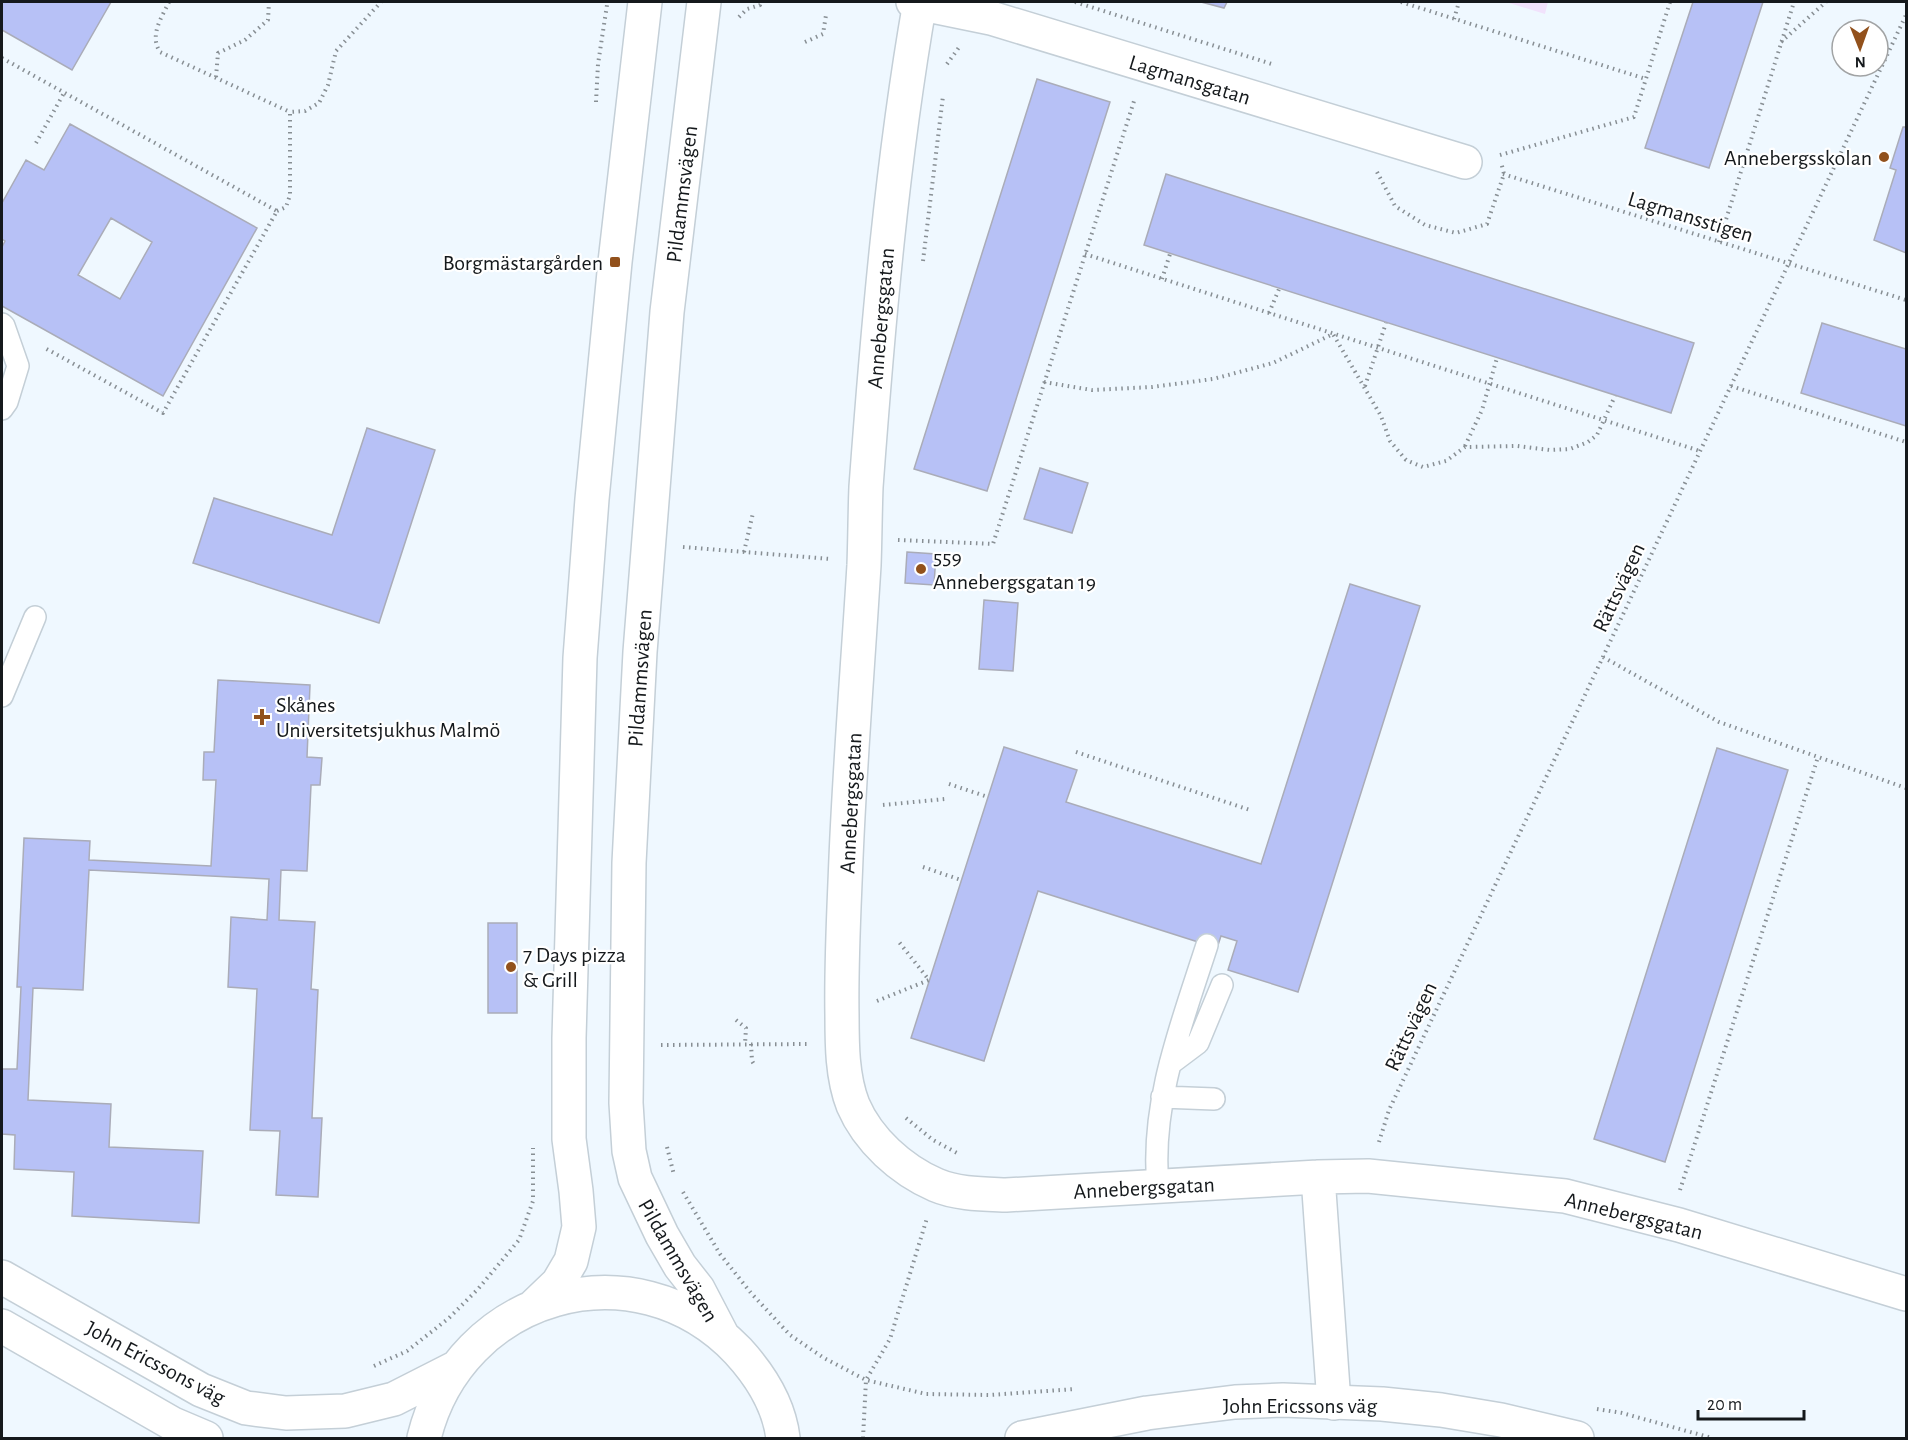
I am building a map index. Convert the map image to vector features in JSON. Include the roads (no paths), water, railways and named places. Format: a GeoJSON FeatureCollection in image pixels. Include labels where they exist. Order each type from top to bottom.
{"type":"FeatureCollection","features":[{"type":"Feature","properties":{"kind":"main road","name":"Pildammsvägen"},"geometry":{"type":"LineString","coordinates":[[534,1306],[558,1283],[572,1261],[579,1227],[569,1139],[569,1038],[580,658],[592,499],[615,262],[645,2]]}},
{"type":"Feature","properties":{"kind":"main road","name":"Pildammsvägen"},"geometry":{"type":"LineString","coordinates":[[704,2],[667,312],[640,652],[629,863],[626,1103],[629,1151],[635,1178],[662,1235],[680,1266],[698,1289],[722,1335]]}},
{"type":"Feature","properties":{"kind":"main road","name":"Lagmansgatan"},"geometry":{"type":"LineString","coordinates":[[918,2],[991,18],[1465,162]]}},
{"type":"Feature","properties":{"kind":"main road","name":"Annebergsgatan"},"geometry":{"type":"LineString","coordinates":[[918,2],[890,212],[866,491],[864,562],[848,814],[842,1041],[845,1074],[853,1105],[868,1131],[889,1155],[937,1185],[968,1193],[1006,1195],[1368,1176],[1564,1196],[1679,1225],[1906,1294]]}},
{"type":"Feature","properties":{"kind":"main road"},"geometry":{"type":"LineString","coordinates":[[1318,1177],[1334,1403]]}},
{"type":"Feature","properties":{"kind":"main road","name":"John Ericssons väg"},"geometry":{"type":"LineString","coordinates":[[2,1277],[201,1390],[246,1408],[286,1413],[345,1411],[394,1399],[455,1368]]}},
{"type":"Feature","properties":{"kind":"main road","name":"Pildammsvägen"},"geometry":{"type":"LineString","coordinates":[[424,1438],[432,1410],[455,1368],[478,1342],[504,1322],[534,1306],[575,1294],[604,1292],[641,1296],[685,1311],[722,1335],[752,1366],[771,1397],[786,1435]]}},
{"type":"Feature","properties":{"kind":"main road","name":"John Ericssons väg"},"geometry":{"type":"LineString","coordinates":[[2,1326],[173,1424],[206,1438]]}},
{"type":"Feature","properties":{"kind":"main road","name":"John Ericssons väg"},"geometry":{"type":"LineString","coordinates":[[1022,1438],[1147,1413],[1282,1400],[1382,1404],[1441,1410],[1501,1420],[1577,1438]]}},
{"type":"Feature","properties":{"kind":"lane"},"geometry":{"type":"LineString","coordinates":[[2,409],[7,402],[18,366],[3,325]]}},
{"type":"Feature","properties":{"kind":"lane"},"geometry":{"type":"LineString","coordinates":[[2,696],[35,617]]}},
{"type":"Feature","properties":{"kind":"lane"},"geometry":{"type":"LineString","coordinates":[[1158,1186],[1156,1161],[1159,1110],[1170,1064],[1207,945]]}},
{"type":"Feature","properties":{"kind":"lane"},"geometry":{"type":"LineString","coordinates":[[1170,1064],[1198,1043],[1222,984]]}},
{"type":"Feature","properties":{"kind":"lane"},"geometry":{"type":"LineString","coordinates":[[1162,1097],[1214,1099]]}},
{"type":"Feature","properties":{"kind":"place","name":"Annebergsskolan"},"geometry":{"type":"Point","coordinates":[1884,157]}},
{"type":"Feature","properties":{"kind":"place","name":"Borgmästargården"},"geometry":{"type":"Point","coordinates":[615,262]}},
{"type":"Feature","properties":{"kind":"place","name":"559 Annebergsgatan 19"},"geometry":{"type":"Point","coordinates":[921,569]}},
{"type":"Feature","properties":{"kind":"place","name":"Skånes Universitetsjukhus Malmö"},"geometry":{"type":"Point","coordinates":[262,717]}},
{"type":"Feature","properties":{"kind":"place","name":"7 Days pizza & Grill"},"geometry":{"type":"Point","coordinates":[511,967]}}]}
